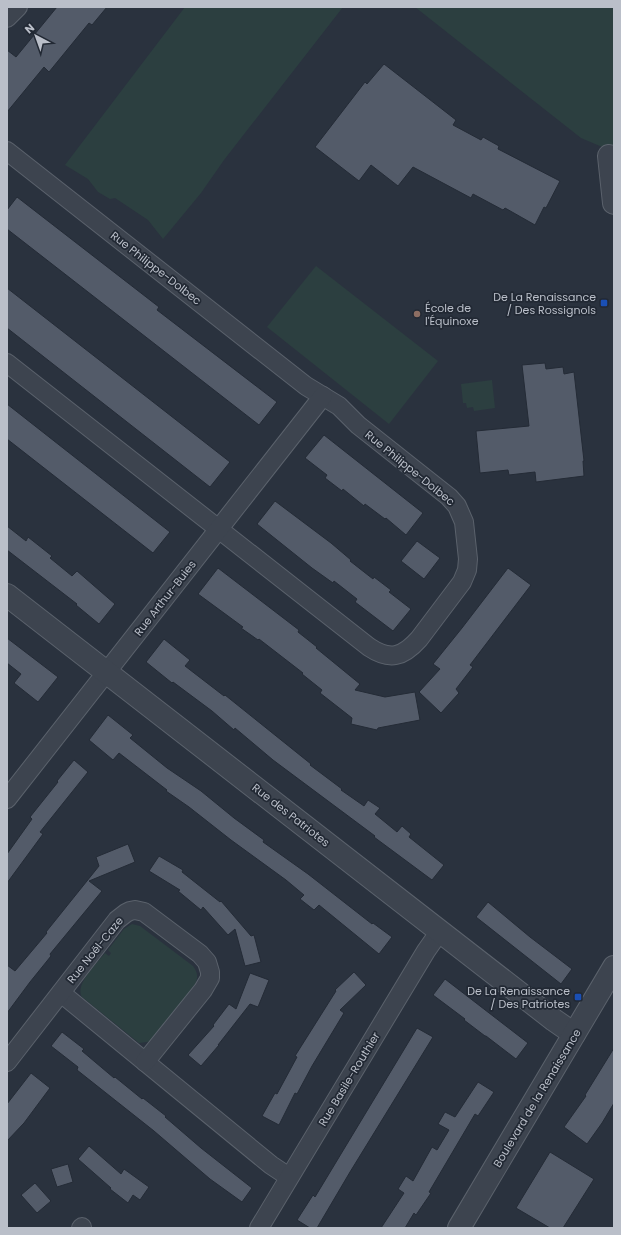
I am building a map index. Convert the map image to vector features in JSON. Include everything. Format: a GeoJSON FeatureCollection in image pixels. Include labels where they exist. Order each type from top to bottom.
{"type":"FeatureCollection","features":[{"type":"Feature","properties":{"kind":"street"},"geometry":{"type":"LineString","coordinates":[[7,18],[18,7]]}},
{"type":"Feature","properties":{"kind":"street","name":"Rue Philippe-Dolbec"},"geometry":{"type":"LineString","coordinates":[[7,151],[300,381],[339,406],[358,425],[453,501],[464,522],[468,560],[466,574],[462,582],[419,639],[410,648],[400,654],[390,656],[379,654],[7,363]]}},
{"type":"Feature","properties":{"kind":"street"},"geometry":{"type":"LineString","coordinates":[[609,156],[614,203]]}},
{"type":"Feature","properties":{"kind":"street","name":"Rue Arthur-Buies"},"geometry":{"type":"LineString","coordinates":[[7,799],[323,396]]}},
{"type":"Feature","properties":{"kind":"street","name":"Rue des Patriotes"},"geometry":{"type":"LineString","coordinates":[[7,595],[574,1034]]}},
{"type":"Feature","properties":{"kind":"street","name":"Rue Noël-Caze"},"geometry":{"type":"LineString","coordinates":[[7,1062],[117,920],[130,911],[140,911],[148,915],[200,954],[208,962],[210,967],[210,978],[208,983],[146,1062]]}},
{"type":"Feature","properties":{"kind":"street","name":"Rue Basile-Routhier"},"geometry":{"type":"LineString","coordinates":[[258,1228],[426,951],[440,931]]}},
{"type":"Feature","properties":{"kind":"street","name":"Boulevard de la Renaissance"},"geometry":{"type":"LineString","coordinates":[[459,1228],[614,967]]}},
{"type":"Feature","properties":{"kind":"street","name":"Rue Noël-Caze"},"geometry":{"type":"LineString","coordinates":[[61,993],[267,1162],[289,1177]]}},
{"type":"Feature","properties":{"kind":"shaded area"},"geometry":{"type":"Polygon","coordinates":[[[185,7],[343,7],[224,160],[201,193],[163,239],[148,220],[115,198],[110,199],[98,192],[88,179],[65,165],[185,7]]]}},
{"type":"Feature","properties":{"kind":"shaded area"},"geometry":{"type":"Polygon","coordinates":[[[415,7],[614,7],[614,152],[581,138],[415,7]]]}},
{"type":"Feature","properties":{"kind":"shaded area"},"geometry":{"type":"Polygon","coordinates":[[[316,266],[438,361],[389,424],[267,327],[316,266]]]}},
{"type":"Feature","properties":{"kind":"shaded area"},"geometry":{"type":"Polygon","coordinates":[[[492,380],[495,408],[474,411],[473,407],[467,408],[466,403],[463,403],[461,384],[492,380]]]}},
{"type":"Feature","properties":{"kind":"shaded area"},"geometry":{"type":"Polygon","coordinates":[[[132,924],[140,926],[193,966],[197,977],[193,988],[152,1040],[139,1043],[82,997],[80,992],[81,986],[88,974],[105,953],[109,956],[111,953],[108,950],[124,929],[132,924]]]}},
{"type":"Feature","properties":{"kind":"building"},"geometry":{"type":"Polygon","coordinates":[[[57,7],[107,7],[92,25],[89,23],[49,72],[44,67],[7,112],[7,50],[16,57],[57,7]]]}},
{"type":"Feature","properties":{"kind":"building"},"geometry":{"type":"Polygon","coordinates":[[[384,64],[456,120],[453,125],[481,140],[483,137],[499,146],[498,149],[560,181],[535,225],[505,208],[503,210],[473,194],[471,198],[413,167],[398,186],[371,165],[359,181],[315,147],[365,82],[367,84],[384,64]]]}},
{"type":"Feature","properties":{"kind":"building"},"geometry":{"type":"Polygon","coordinates":[[[17,197],[159,307],[157,310],[277,402],[259,425],[7,229],[7,210],[17,197]]]}},
{"type":"Feature","properties":{"kind":"building"},"geometry":{"type":"Polygon","coordinates":[[[7,288],[230,462],[210,487],[7,328],[7,288]]]}},
{"type":"Feature","properties":{"kind":"building"},"geometry":{"type":"Polygon","coordinates":[[[545,363],[546,369],[563,367],[564,374],[574,372],[584,461],[584,476],[536,482],[535,472],[509,475],[508,470],[480,473],[476,431],[529,426],[522,365],[545,363]]]}},
{"type":"Feature","properties":{"kind":"building"},"geometry":{"type":"Polygon","coordinates":[[[7,404],[170,532],[153,553],[7,439],[7,404]]]}},
{"type":"Feature","properties":{"kind":"building"},"geometry":{"type":"Polygon","coordinates":[[[324,435],[423,513],[406,535],[386,518],[385,519],[365,504],[364,506],[343,489],[342,491],[325,478],[327,475],[305,458],[324,435]]]}},
{"type":"Feature","properties":{"kind":"building"},"geometry":{"type":"Polygon","coordinates":[[[275,501],[331,543],[351,560],[350,561],[373,579],[374,577],[391,590],[389,592],[411,609],[393,631],[355,602],[357,599],[334,581],[333,583],[312,568],[257,524],[275,501]]]}},
{"type":"Feature","properties":{"kind":"building"},"geometry":{"type":"Polygon","coordinates":[[[7,526],[26,541],[28,537],[52,556],[50,558],[72,576],[77,571],[115,604],[99,624],[76,605],[77,604],[7,550],[7,526]]]}},
{"type":"Feature","properties":{"kind":"building"},"geometry":{"type":"Polygon","coordinates":[[[417,541],[440,558],[424,579],[401,561],[417,541]]]}},
{"type":"Feature","properties":{"kind":"building"},"geometry":{"type":"Polygon","coordinates":[[[218,568],[299,630],[298,632],[317,647],[316,648],[360,684],[355,690],[385,697],[415,692],[420,720],[378,728],[377,730],[351,724],[352,718],[320,693],[322,690],[302,674],[303,673],[259,639],[258,640],[241,628],[243,627],[198,594],[218,568]]]}},
{"type":"Feature","properties":{"kind":"building"},"geometry":{"type":"Polygon","coordinates":[[[508,568],[531,585],[470,665],[473,667],[456,689],[459,693],[441,713],[419,692],[440,669],[433,664],[508,568]]]}},
{"type":"Feature","properties":{"kind":"building"},"geometry":{"type":"Polygon","coordinates":[[[7,638],[58,677],[38,702],[14,683],[21,674],[7,663],[7,638]]]}},
{"type":"Feature","properties":{"kind":"building"},"geometry":{"type":"Polygon","coordinates":[[[164,639],[190,660],[185,666],[224,696],[225,695],[311,764],[310,765],[342,789],[341,790],[364,806],[368,800],[380,808],[375,814],[397,832],[402,826],[411,834],[409,837],[444,865],[432,880],[273,760],[235,728],[234,730],[212,711],[173,682],[172,683],[146,662],[164,639]]]}},
{"type":"Feature","properties":{"kind":"building"},"geometry":{"type":"Polygon","coordinates":[[[108,715],[133,735],[130,738],[167,768],[201,791],[264,840],[263,842],[308,874],[372,924],[373,923],[392,937],[379,954],[319,905],[314,910],[300,899],[304,895],[286,880],[166,791],[167,790],[119,753],[113,760],[89,740],[108,715]]]}},
{"type":"Feature","properties":{"kind":"building"},"geometry":{"type":"Polygon","coordinates":[[[74,760],[88,772],[40,832],[43,834],[7,883],[7,854],[32,819],[30,817],[74,760]]]}},
{"type":"Feature","properties":{"kind":"building"},"geometry":{"type":"Polygon","coordinates":[[[128,844],[135,862],[89,881],[102,891],[50,954],[51,956],[7,1013],[7,965],[15,971],[47,933],[46,932],[99,866],[96,857],[128,844]]]}},
{"type":"Feature","properties":{"kind":"building"},"geometry":{"type":"Polygon","coordinates":[[[159,856],[183,870],[182,872],[220,902],[221,901],[251,936],[254,935],[261,962],[245,966],[235,929],[228,935],[203,907],[201,910],[178,891],[180,890],[149,871],[159,856]]]}},
{"type":"Feature","properties":{"kind":"building"},"geometry":{"type":"Polygon","coordinates":[[[488,902],[572,969],[561,984],[476,917],[488,902]]]}},
{"type":"Feature","properties":{"kind":"building"},"geometry":{"type":"Polygon","coordinates":[[[354,972],[366,985],[340,1010],[344,1013],[297,1094],[295,1093],[279,1125],[262,1116],[275,1093],[277,1094],[297,1057],[295,1056],[336,991],[335,990],[354,972]]]}},
{"type":"Feature","properties":{"kind":"building"},"geometry":{"type":"Polygon","coordinates":[[[250,973],[269,980],[258,1007],[250,1004],[201,1066],[188,1055],[214,1026],[213,1025],[229,1004],[236,1009],[250,973]]]}},
{"type":"Feature","properties":{"kind":"building"},"geometry":{"type":"Polygon","coordinates":[[[445,979],[528,1043],[516,1059],[433,995],[445,979]]]}},
{"type":"Feature","properties":{"kind":"building"},"geometry":{"type":"Polygon","coordinates":[[[417,1028],[433,1037],[317,1228],[310,1228],[297,1220],[313,1195],[315,1197],[417,1028]]]}},
{"type":"Feature","properties":{"kind":"building"},"geometry":{"type":"Polygon","coordinates":[[[62,1032],[84,1049],[82,1051],[114,1078],[115,1077],[166,1116],[165,1117],[201,1148],[252,1188],[242,1202],[210,1179],[154,1131],[77,1070],[78,1067],[51,1046],[62,1032]]]}},
{"type":"Feature","properties":{"kind":"building"},"geometry":{"type":"Polygon","coordinates":[[[614,1048],[614,1103],[587,1144],[564,1127],[586,1096],[585,1095],[614,1048]]]}},
{"type":"Feature","properties":{"kind":"building"},"geometry":{"type":"Polygon","coordinates":[[[31,1073],[50,1088],[24,1123],[7,1141],[7,1104],[31,1073]]]}},
{"type":"Feature","properties":{"kind":"building"},"geometry":{"type":"Polygon","coordinates":[[[478,1082],[494,1092],[478,1116],[475,1114],[429,1192],[431,1193],[416,1215],[414,1213],[405,1228],[381,1228],[404,1193],[398,1189],[406,1176],[413,1181],[432,1147],[437,1150],[449,1130],[438,1124],[445,1112],[455,1117],[478,1082]]]}},
{"type":"Feature","properties":{"kind":"building"},"geometry":{"type":"Polygon","coordinates":[[[89,1146],[121,1174],[124,1169],[149,1187],[140,1200],[133,1195],[128,1203],[110,1189],[111,1188],[78,1159],[89,1146]]]}},
{"type":"Feature","properties":{"kind":"building"},"geometry":{"type":"Polygon","coordinates":[[[550,1152],[594,1179],[563,1228],[550,1228],[516,1208],[550,1152]]]}},
{"type":"Feature","properties":{"kind":"building"},"geometry":{"type":"Polygon","coordinates":[[[68,1164],[73,1182],[57,1187],[51,1169],[68,1164]]]}},
{"type":"Feature","properties":{"kind":"building"},"geometry":{"type":"Polygon","coordinates":[[[35,1183],[51,1201],[37,1213],[21,1195],[35,1183]]]}},
{"type":"Feature","properties":{"kind":"place","name":"De La Renaissance / Des Rossignols"},"geometry":{"type":"Point","coordinates":[604,303]}},
{"type":"Feature","properties":{"kind":"place","name":"École de l'Équinoxe"},"geometry":{"type":"Point","coordinates":[417,314]}},
{"type":"Feature","properties":{"kind":"place","name":"De La Renaissance / Des Patriotes"},"geometry":{"type":"Point","coordinates":[578,997]}}]}
